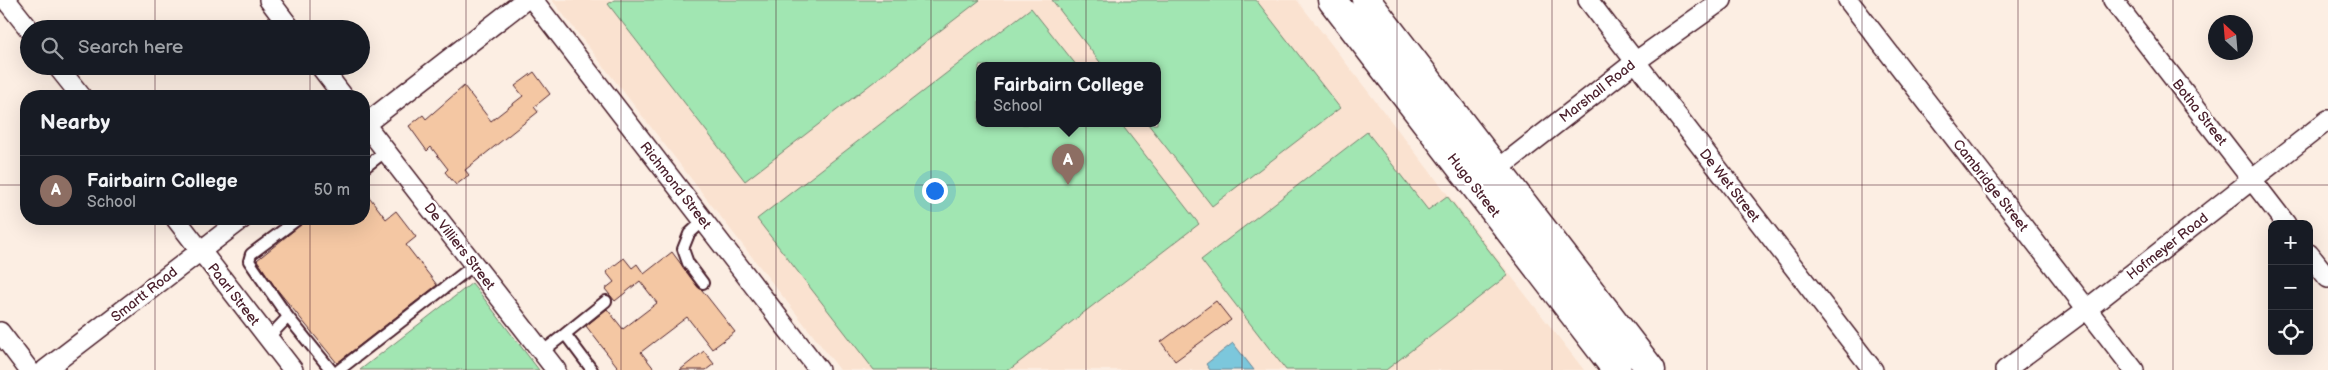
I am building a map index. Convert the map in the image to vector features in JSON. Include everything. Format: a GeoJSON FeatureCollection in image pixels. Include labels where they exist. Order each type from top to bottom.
{"type":"FeatureCollection","features":[{"type":"Feature","properties":{"kind":"street"},"geometry":{"type":"LineString","coordinates":[[6,0],[22,20]]}},
{"type":"Feature","properties":{"kind":"street"},"geometry":{"type":"LineString","coordinates":[[268,0],[284,20]]}},
{"type":"Feature","properties":{"kind":"street"},"geometry":{"type":"LineString","coordinates":[[370,119],[525,0]]}},
{"type":"Feature","properties":{"kind":"street","name":"Richmond Street"},"geometry":{"type":"LineString","coordinates":[[533,0],[819,370]]}},
{"type":"Feature","properties":{"kind":"street","name":"Hugo Street"},"geometry":{"type":"LineString","coordinates":[[1332,0],[1476,188],[1588,310],[1651,370]]}},
{"type":"Feature","properties":{"kind":"street","name":"Hugo Street"},"geometry":{"type":"LineString","coordinates":[[1366,0],[1496,169],[1588,310],[1617,370]]}},
{"type":"Feature","properties":{"kind":"street","name":"De Wet Street"},"geometry":{"type":"LineString","coordinates":[[1588,0],[1873,370]]}},
{"type":"Feature","properties":{"kind":"street","name":"Marshall Road"},"geometry":{"type":"LineString","coordinates":[[1476,188],[1496,169],[1635,62],[1722,0]]}},
{"type":"Feature","properties":{"kind":"street","name":"Cambridge Street"},"geometry":{"type":"LineString","coordinates":[[1848,0],[2134,370]]}},
{"type":"Feature","properties":{"kind":"street","name":"Botha Street"},"geometry":{"type":"LineString","coordinates":[[2113,0],[2283,220]]}},
{"type":"Feature","properties":{"kind":"street"},"geometry":{"type":"LineString","coordinates":[[64,75],[76,90]]}},
{"type":"Feature","properties":{"kind":"street"},"geometry":{"type":"LineString","coordinates":[[327,75],[338,90]]}},
{"type":"Feature","properties":{"kind":"street","name":"Hofmeyer Road"},"geometry":{"type":"LineString","coordinates":[[2006,370],[2087,310],[2328,120]]}},
{"type":"Feature","properties":{"kind":"street","name":"De Villiers Street"},"geometry":{"type":"LineString","coordinates":[[370,131],[556,370]]}},
{"type":"Feature","properties":{"kind":"street","name":"Paarl Street"},"geometry":{"type":"LineString","coordinates":[[180,225],[293,370]]}},
{"type":"Feature","properties":{"kind":"street","name":"Smartt Road"},"geometry":{"type":"LineString","coordinates":[[45,370],[234,225]]}},
{"type":"Feature","properties":{"kind":"street"},"geometry":{"type":"LineString","coordinates":[[2313,259],[2328,278]]}},
{"type":"Feature","properties":{"kind":"street"},"geometry":{"type":"LineString","coordinates":[[0,332],[29,370]]}},
{"type":"Feature","properties":{"kind":"lane"},"geometry":{"type":"LineString","coordinates":[[370,163],[386,151]]}},
{"type":"Feature","properties":{"kind":"lane"},"geometry":{"type":"LineString","coordinates":[[703,221],[689,234],[683,249],[688,263],[703,283]]}},
{"type":"Feature","properties":{"kind":"lane"},"geometry":{"type":"LineString","coordinates":[[290,225],[249,258],[251,266],[288,317],[331,370]]}},
{"type":"Feature","properties":{"kind":"lane"},"geometry":{"type":"LineString","coordinates":[[339,370],[474,265]]}},
{"type":"Feature","properties":{"kind":"lane"},"geometry":{"type":"LineString","coordinates":[[542,352],[606,301]]}},
{"type":"Feature","properties":{"kind":"lane"},"geometry":{"type":"LineString","coordinates":[[268,338],[288,317]]}},
{"type":"Feature","properties":{"kind":"lane"},"geometry":{"type":"LineString","coordinates":[[565,334],[592,370]]}},
{"type":"Feature","properties":{"kind":"shaded area"},"geometry":{"type":"Polygon","coordinates":[[[552,0],[1297,0],[1584,370],[840,370],[552,0]]]}},
{"type":"Feature","properties":{"kind":"green space"},"geometry":{"type":"Polygon","coordinates":[[[614,0],[980,0],[745,181],[608,4],[614,0]]]}},
{"type":"Feature","properties":{"kind":"green space"},"geometry":{"type":"Polygon","coordinates":[[[1052,0],[1256,0],[1340,108],[1212,206],[1150,127],[1161,127],[1161,62],[1100,62],[1052,0]]]}},
{"type":"Feature","properties":{"kind":"green space"},"geometry":{"type":"Polygon","coordinates":[[[1031,8],[1074,62],[976,62],[976,127],[1123,127],[1199,224],[1009,370],[874,370],[757,219],[1031,8]]]}},
{"type":"Feature","properties":{"kind":"green space"},"geometry":{"type":"Polygon","coordinates":[[[1367,132],[1428,210],[1447,196],[1508,275],[1386,370],[1286,370],[1201,260],[1367,132]]]}},
{"type":"Feature","properties":{"kind":"green space"},"geometry":{"type":"Polygon","coordinates":[[[472,283],[539,370],[360,370],[472,283]]]}},
{"type":"Feature","properties":{"kind":"water"},"geometry":{"type":"Polygon","coordinates":[[[1233,343],[1254,370],[1210,370],[1206,364],[1233,343]]]}},
{"type":"Feature","properties":{"kind":"building"},"geometry":{"type":"Polygon","coordinates":[[[534,72],[550,94],[534,107],[538,112],[465,170],[469,175],[456,185],[445,172],[448,169],[431,147],[427,151],[409,126],[423,115],[426,119],[464,86],[491,121],[523,96],[515,86],[534,72]]]}},
{"type":"Feature","properties":{"kind":"building"},"geometry":{"type":"Polygon","coordinates":[[[370,198],[386,219],[396,211],[416,237],[406,245],[437,285],[337,363],[275,287],[257,260],[301,225],[370,225],[370,198]]]}},
{"type":"Feature","properties":{"kind":"building"},"geometry":{"type":"Polygon","coordinates":[[[672,252],[735,332],[712,349],[687,317],[641,352],[655,370],[620,370],[586,326],[607,309],[623,329],[657,303],[640,281],[615,301],[605,289],[614,282],[606,272],[624,258],[632,268],[637,264],[644,274],[672,252]]]}},
{"type":"Feature","properties":{"kind":"building"},"geometry":{"type":"Polygon","coordinates":[[[1216,301],[1231,320],[1175,361],[1161,342],[1216,301]]]}},
{"type":"Feature","properties":{"kind":"building"},"geometry":{"type":"Polygon","coordinates":[[[704,351],[714,364],[706,370],[680,370],[704,351]]]}},
{"type":"Feature","properties":{"kind":"place","name":"Fairbairn College"},"geometry":{"type":"Point","coordinates":[1068,185]}}]}
